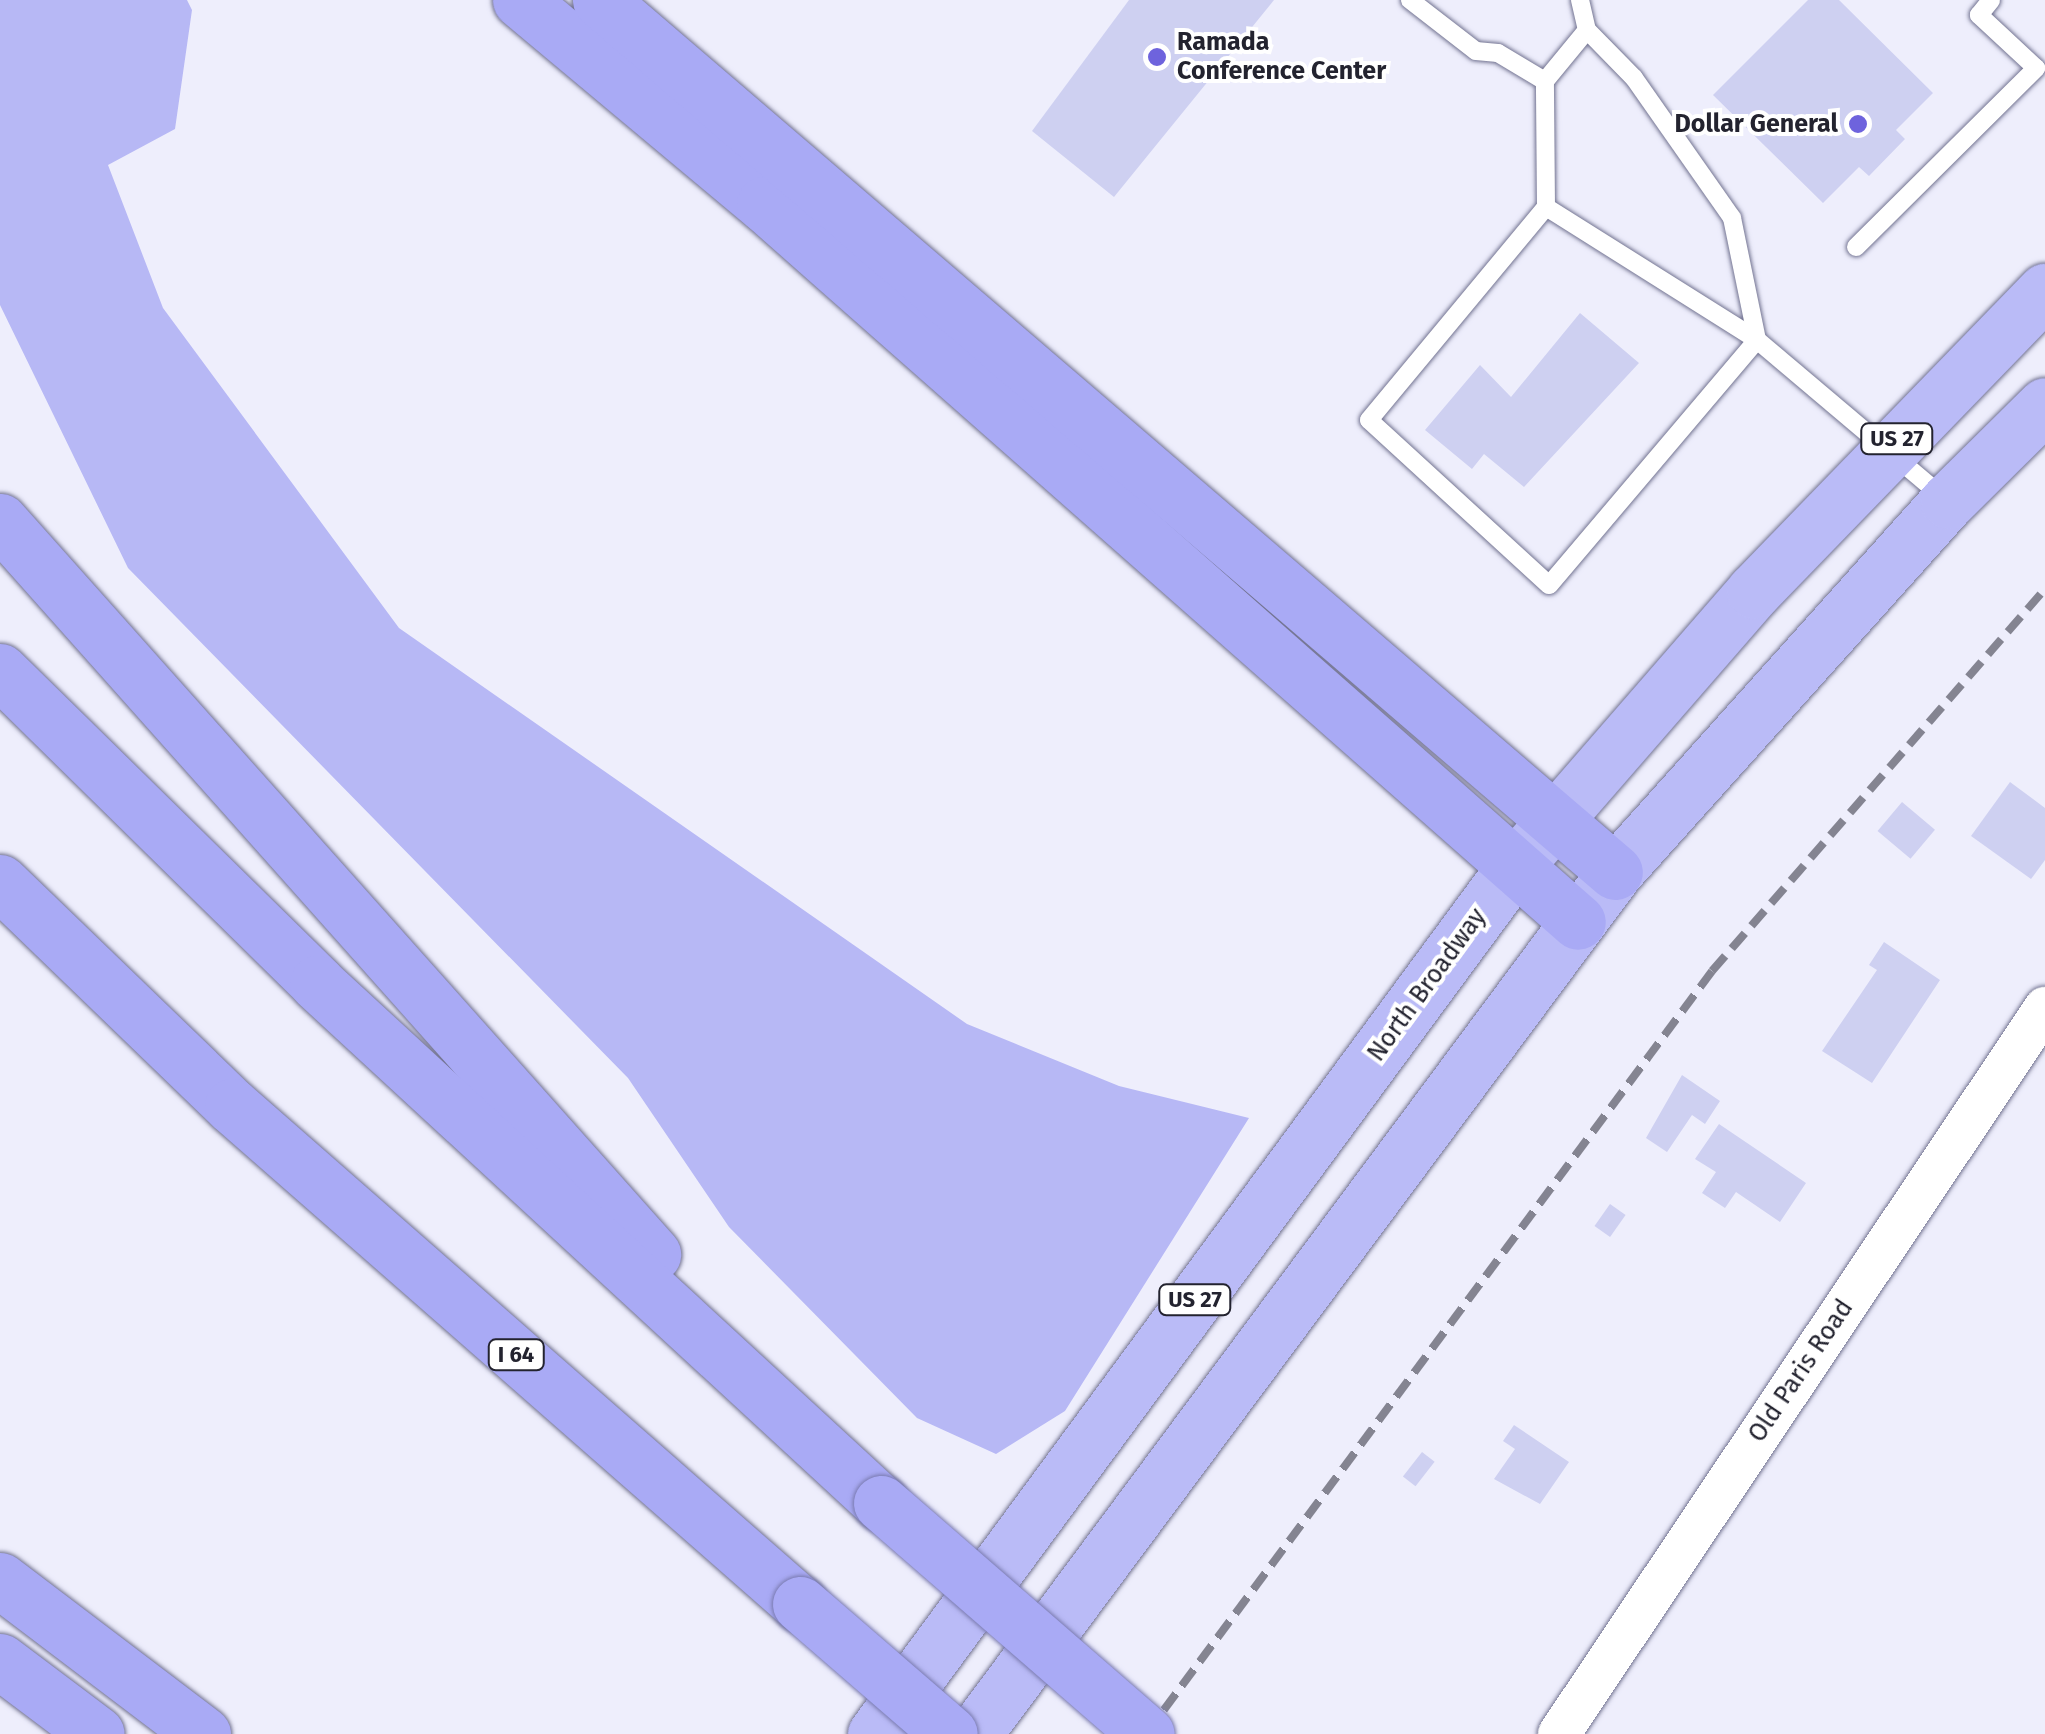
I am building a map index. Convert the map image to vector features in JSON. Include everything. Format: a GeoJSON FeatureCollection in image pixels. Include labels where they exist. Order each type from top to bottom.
{"type":"FeatureCollection","features":[{"type":"Feature","properties":{"kind":"highway"},"geometry":{"type":"LineString","coordinates":[[520,0],[764,204],[1578,922]]}},
{"type":"Feature","properties":{"kind":"highway"},"geometry":{"type":"LineString","coordinates":[[600,0],[1615,872]]}},
{"type":"Feature","properties":{"kind":"highway","name":"North Broadway"},"geometry":{"type":"LineString","coordinates":[[875,1734],[1552,820],[1887,450],[2045,291]]}},
{"type":"Feature","properties":{"kind":"highway"},"geometry":{"type":"LineString","coordinates":[[974,1734],[1615,872],[1948,501],[2045,405]]}},
{"type":"Feature","properties":{"kind":"highway"},"geometry":{"type":"LineString","coordinates":[[0,521],[628,1222],[770,1401]]}},
{"type":"Feature","properties":{"kind":"highway"},"geometry":{"type":"LineString","coordinates":[[0,671],[317,983],[881,1503],[1147,1734]]}},
{"type":"Feature","properties":{"kind":"highway","name":"I 64"},"geometry":{"type":"LineString","coordinates":[[0,882],[232,1106],[950,1734]]}},
{"type":"Feature","properties":{"kind":"highway"},"geometry":{"type":"LineString","coordinates":[[0,1580],[203,1734]]}},
{"type":"Feature","properties":{"kind":"highway"},"geometry":{"type":"LineString","coordinates":[[0,1662],[97,1734]]}},
{"type":"Feature","properties":{"kind":"street","name":"Old Paris Road"},"geometry":{"type":"LineString","coordinates":[[1559,1734],[2045,1008]]}},
{"type":"Feature","properties":{"kind":"lane"},"geometry":{"type":"LineString","coordinates":[[1410,0],[1476,51],[1498,53],[1545,80]]}},
{"type":"Feature","properties":{"kind":"lane"},"geometry":{"type":"LineString","coordinates":[[1580,0],[1587,30],[1634,78],[1732,218],[1757,340]]}},
{"type":"Feature","properties":{"kind":"lane"},"geometry":{"type":"LineString","coordinates":[[1856,248],[2036,68],[1979,15],[1992,0]]}},
{"type":"Feature","properties":{"kind":"lane"},"geometry":{"type":"LineString","coordinates":[[1587,30],[1545,80],[1546,207],[1369,420],[1550,585],[1757,340]]}},
{"type":"Feature","properties":{"kind":"lane"},"geometry":{"type":"LineString","coordinates":[[1546,207],[1757,340],[1948,501]]}},
{"type":"Feature","properties":{"kind":"shaded area"},"geometry":{"type":"Polygon","coordinates":[[[0,0],[187,0],[192,10],[175,129],[108,165],[163,308],[399,628],[967,1024],[1119,1086],[1249,1118],[1065,1411],[996,1454],[917,1418],[729,1227],[628,1078],[128,568],[0,305],[0,0]]]}},
{"type":"Feature","properties":{"kind":"building","name":"Ramada Conference Center"},"geometry":{"type":"Polygon","coordinates":[[[1129,0],[1274,0],[1114,197],[1032,131],[1129,0]]]}},
{"type":"Feature","properties":{"kind":"building"},"geometry":{"type":"Polygon","coordinates":[[[1808,0],[1839,0],[1933,93],[1896,130],[1905,139],[1869,176],[1859,167],[1823,203],[1713,95],[1808,0]]]}},
{"type":"Feature","properties":{"kind":"building"},"geometry":{"type":"Polygon","coordinates":[[[1580,313],[1639,363],[1524,487],[1484,454],[1472,469],[1425,430],[1480,365],[1511,397],[1580,313]]]}},
{"type":"Feature","properties":{"kind":"building"},"geometry":{"type":"Polygon","coordinates":[[[2010,782],[2045,808],[2045,860],[2031,879],[1971,836],[2010,782]]]}},
{"type":"Feature","properties":{"kind":"building"},"geometry":{"type":"Polygon","coordinates":[[[1902,802],[1935,830],[1911,859],[1878,831],[1902,802]]]}},
{"type":"Feature","properties":{"kind":"building"},"geometry":{"type":"Polygon","coordinates":[[[1884,942],[1940,980],[1872,1083],[1822,1051],[1877,970],[1869,965],[1884,942]]]}},
{"type":"Feature","properties":{"kind":"building"},"geometry":{"type":"Polygon","coordinates":[[[1682,1075],[1720,1101],[1705,1124],[1692,1115],[1667,1152],[1646,1138],[1682,1075]]]}},
{"type":"Feature","properties":{"kind":"building"},"geometry":{"type":"Polygon","coordinates":[[[1719,1124],[1806,1183],[1780,1222],[1736,1192],[1725,1208],[1702,1193],[1716,1172],[1695,1159],[1719,1124]]]}},
{"type":"Feature","properties":{"kind":"building"},"geometry":{"type":"Polygon","coordinates":[[[1610,1204],[1626,1215],[1610,1237],[1595,1226],[1610,1204]]]}},
{"type":"Feature","properties":{"kind":"building"},"geometry":{"type":"Polygon","coordinates":[[[1514,1425],[1569,1462],[1540,1504],[1494,1479],[1515,1449],[1503,1441],[1514,1425]]]}},
{"type":"Feature","properties":{"kind":"building"},"geometry":{"type":"Polygon","coordinates":[[[1422,1452],[1435,1462],[1416,1486],[1403,1476],[1422,1452]]]}},
{"type":"Feature","properties":{"kind":"railway"},"geometry":{"type":"LineString","coordinates":[[1146,1734],[1712,971],[2045,589]]}},
{"type":"Feature","properties":{"kind":"place","name":"Ramada Conference Center"},"geometry":{"type":"Point","coordinates":[1157,57]}},
{"type":"Feature","properties":{"kind":"place","name":"Dollar General"},"geometry":{"type":"Point","coordinates":[1858,124]}}]}
